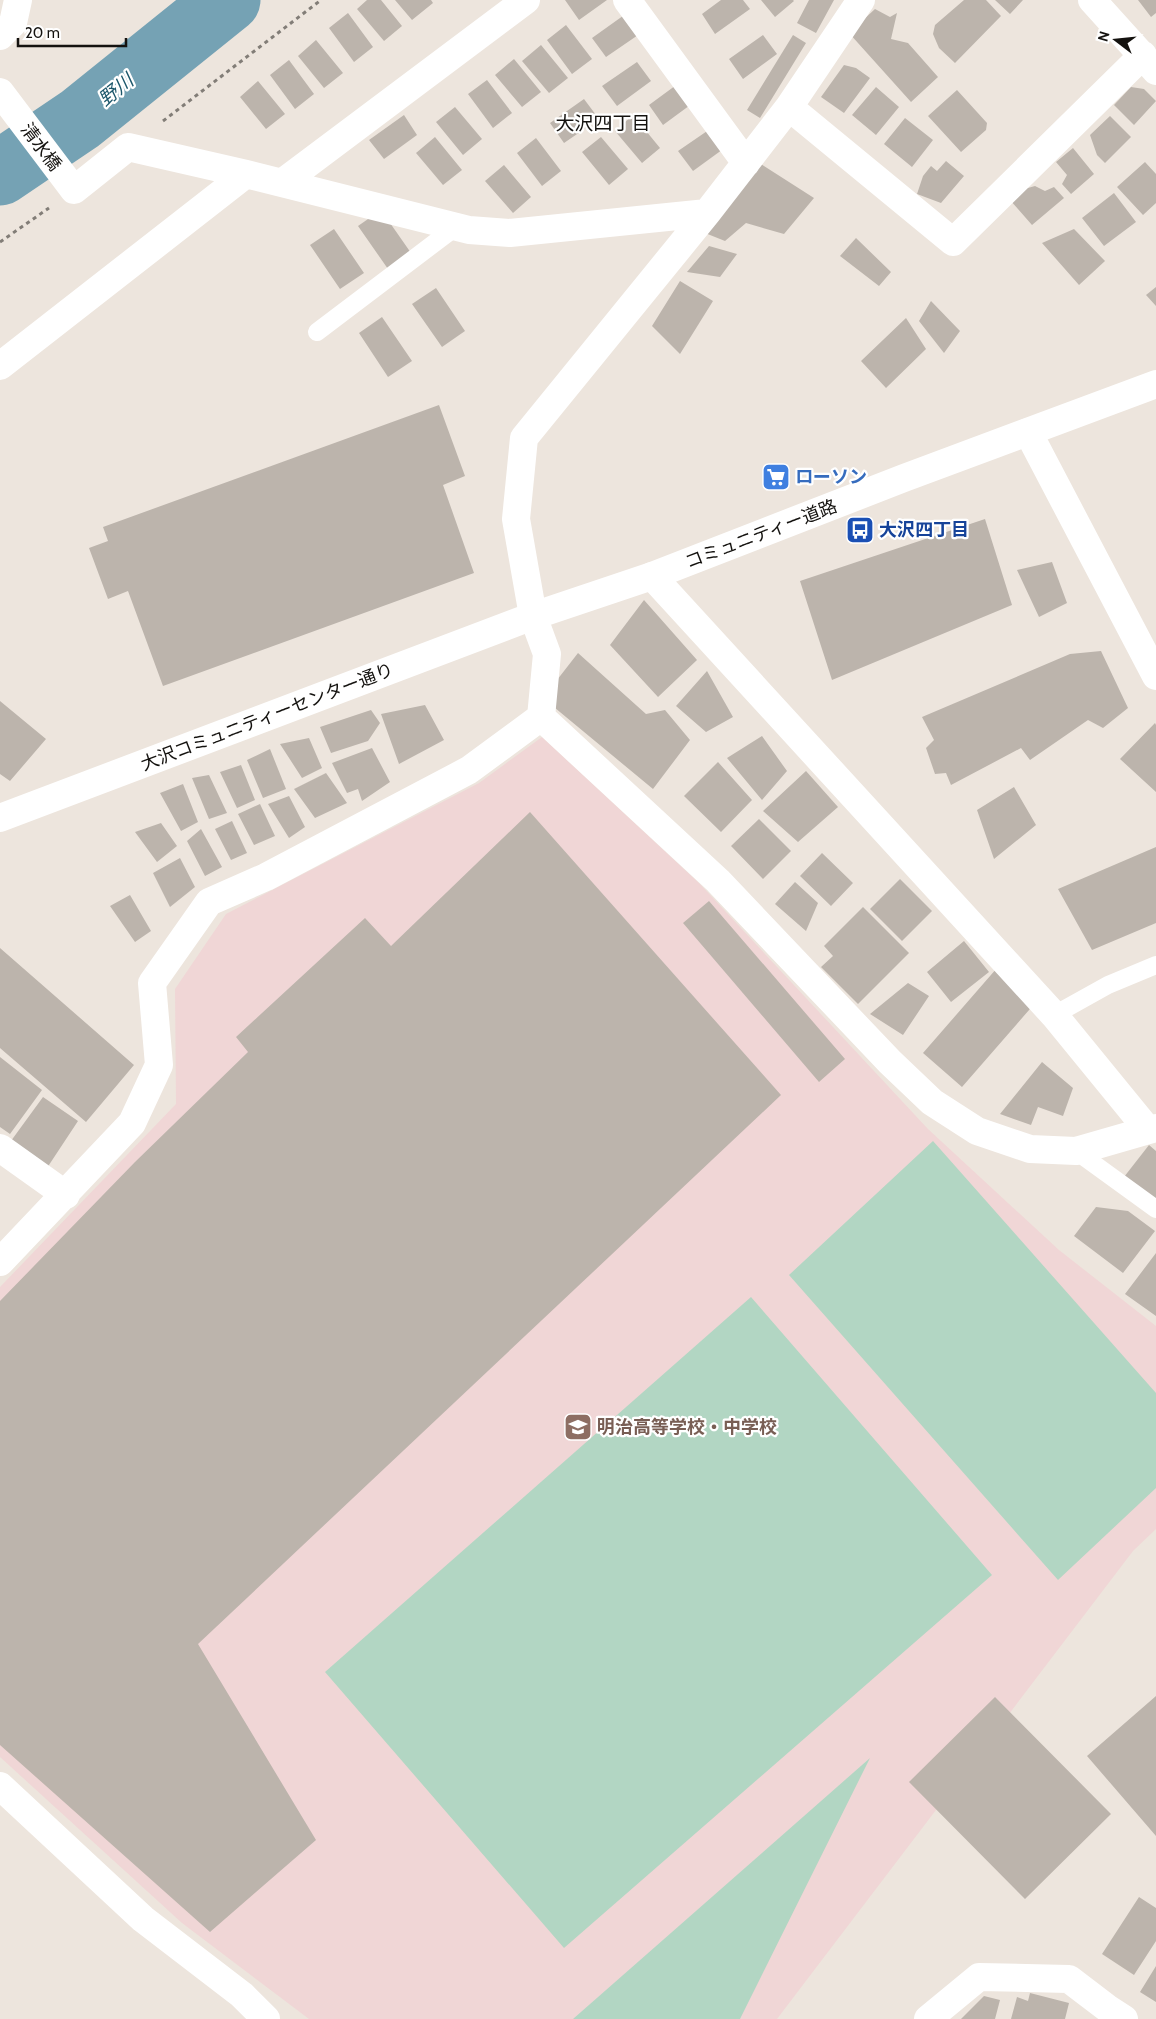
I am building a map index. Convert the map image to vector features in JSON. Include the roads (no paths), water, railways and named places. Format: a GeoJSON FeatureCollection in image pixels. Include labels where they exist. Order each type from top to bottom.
{"type":"FeatureCollection","features":[{"type":"Feature","properties":{"kind":"street"},"geometry":{"type":"LineString","coordinates":[[0,36],[13,23],[18,0]]}},
{"type":"Feature","properties":{"kind":"street"},"geometry":{"type":"LineString","coordinates":[[282,183],[526,0]]}},
{"type":"Feature","properties":{"kind":"street"},"geometry":{"type":"LineString","coordinates":[[627,0],[746,163]]}},
{"type":"Feature","properties":{"kind":"street"},"geometry":{"type":"LineString","coordinates":[[0,1262],[132,1123],[159,1065],[152,983],[209,902],[266,877],[469,770],[541,716],[547,654],[533,616],[516,519],[524,438],[707,213],[789,107],[860,0]]}},
{"type":"Feature","properties":{"kind":"street"},"geometry":{"type":"LineString","coordinates":[[789,107],[953,242],[1149,63],[1092,0]]}},
{"type":"Feature","properties":{"kind":"street","name":"清水橋"},"geometry":{"type":"LineString","coordinates":[[0,92],[69,184],[128,147],[246,174]]}},
{"type":"Feature","properties":{"kind":"street"},"geometry":{"type":"LineString","coordinates":[[0,366],[246,174],[469,230],[510,234],[707,213]]}},
{"type":"Feature","properties":{"kind":"street","name":"コミュニティー道路"},"geometry":{"type":"LineString","coordinates":[[533,616],[652,576],[1156,384]]}},
{"type":"Feature","properties":{"kind":"street"},"geometry":{"type":"LineString","coordinates":[[1028,432],[1156,676]]}},
{"type":"Feature","properties":{"kind":"street"},"geometry":{"type":"LineString","coordinates":[[541,716],[718,881],[890,1062],[932,1102],[977,1131],[1030,1149],[1076,1151],[1152,1129],[1054,1015],[652,576]]}},
{"type":"Feature","properties":{"kind":"street","name":"大沢コミュニティーセンター通り"},"geometry":{"type":"LineString","coordinates":[[0,818],[533,616]]}},
{"type":"Feature","properties":{"kind":"street"},"geometry":{"type":"LineString","coordinates":[[0,1148],[66,1194]]}},
{"type":"Feature","properties":{"kind":"street"},"geometry":{"type":"LineString","coordinates":[[0,1786],[143,1919],[242,1995],[266,2019]]}},
{"type":"Feature","properties":{"kind":"street"},"geometry":{"type":"LineString","coordinates":[[928,2019],[979,1977],[1069,1979],[1111,2015]]}},
{"type":"Feature","properties":{"kind":"lane"},"geometry":{"type":"LineString","coordinates":[[317,332],[457,226]]}},
{"type":"Feature","properties":{"kind":"lane"},"geometry":{"type":"LineString","coordinates":[[1054,1015],[1108,985],[1156,965]]}},
{"type":"Feature","properties":{"kind":"lane"},"geometry":{"type":"LineString","coordinates":[[1076,1151],[1156,1209]]}},
{"type":"Feature","properties":{"kind":"waterway","name":"野川"},"geometry":{"type":"LineString","coordinates":[[0,173],[80,119],[228,0]]}},
{"type":"Feature","properties":{"kind":"place","name":"ローソン"},"geometry":{"type":"Point","coordinates":[776,477]}},
{"type":"Feature","properties":{"kind":"place","name":"大沢四丁目"},"geometry":{"type":"Point","coordinates":[860,530]}},
{"type":"Feature","properties":{"kind":"place","name":"明治高等学校・中学校"},"geometry":{"type":"Point","coordinates":[578,1427]}},
{"type":"Feature","properties":{"kind":"district","name":"大沢四丁目"},"geometry":{"type":"Point","coordinates":[603,123]}}]}
